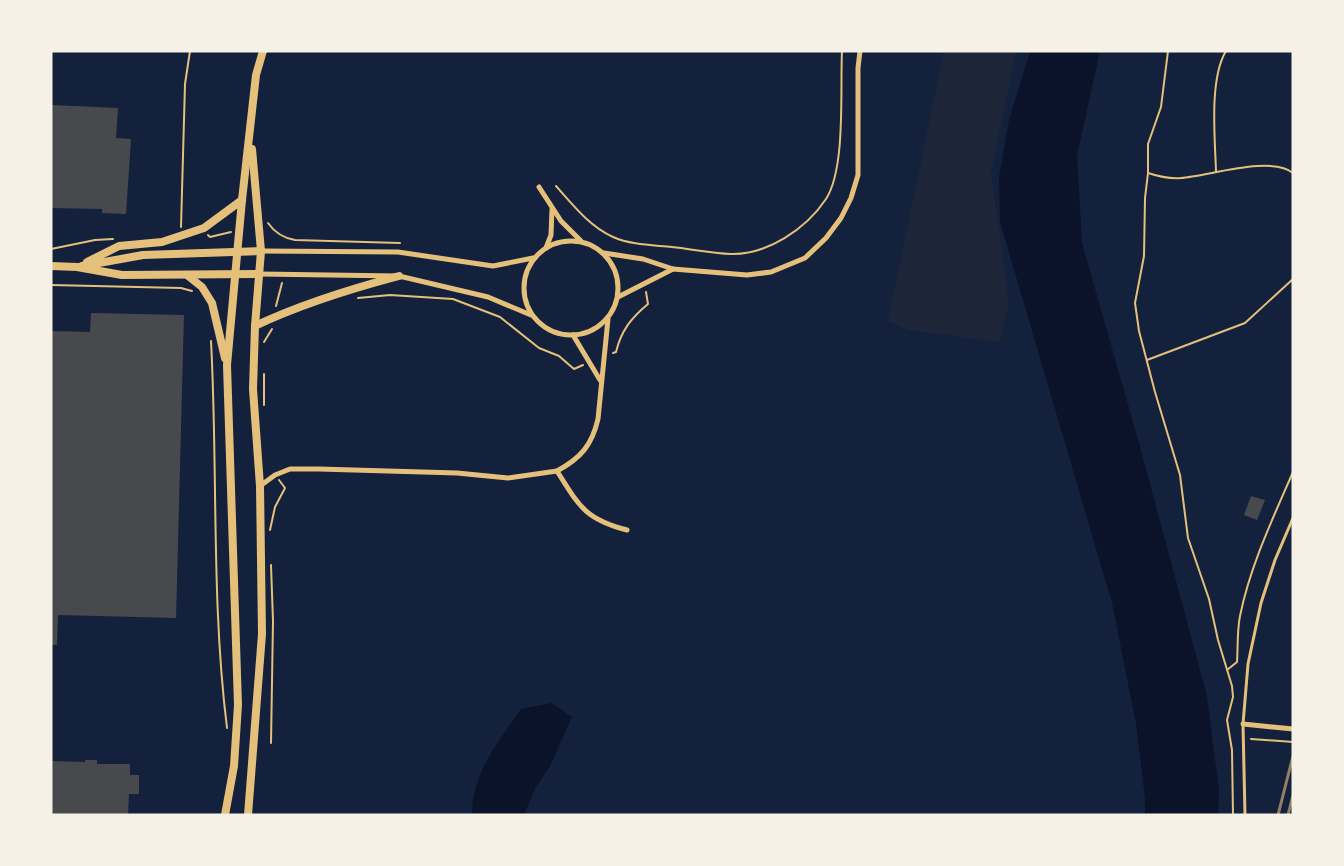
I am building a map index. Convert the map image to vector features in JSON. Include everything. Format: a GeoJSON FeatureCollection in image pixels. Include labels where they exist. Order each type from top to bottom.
{"type":"FeatureCollection","features":[{"type":"Feature","properties":{"kind":"main road"},"geometry":{"type":"LineString","coordinates":[[225,815],[234,766],[238,705],[227,365],[256,75],[263,51]]}},
{"type":"Feature","properties":{"kind":"main road"},"geometry":{"type":"LineString","coordinates":[[248,815],[262,634],[260,486],[253,389],[261,251],[250,134]]}},
{"type":"Feature","properties":{"kind":"main road"},"geometry":{"type":"LineString","coordinates":[[77,267],[119,246],[162,242],[204,228],[242,200]]}},
{"type":"Feature","properties":{"kind":"main road"},"geometry":{"type":"LineString","coordinates":[[77,267],[143,255],[237,250],[261,251]]}},
{"type":"Feature","properties":{"kind":"main road"},"geometry":{"type":"LineString","coordinates":[[51,266],[77,267],[122,276],[259,274]]}},
{"type":"Feature","properties":{"kind":"main road"},"geometry":{"type":"LineString","coordinates":[[187,275],[202,287],[212,303],[227,365]]}},
{"type":"Feature","properties":{"kind":"main road"},"geometry":{"type":"LineString","coordinates":[[255,326],[351,289],[399,276]]}},
{"type":"Feature","properties":{"kind":"street"},"geometry":{"type":"LineString","coordinates":[[604,253],[643,259],[673,269],[747,275],[771,272],[805,258],[826,238],[841,218],[858,175],[860,51]]}},
{"type":"Feature","properties":{"kind":"street"},"geometry":{"type":"LineString","coordinates":[[539,187],[561,221],[582,242]]}},
{"type":"Feature","properties":{"kind":"street"},"geometry":{"type":"LineString","coordinates":[[546,248],[551,235],[552,207]]}},
{"type":"Feature","properties":{"kind":"street"},"geometry":{"type":"LineString","coordinates":[[575,241],[590,244],[604,253],[613,266],[618,281],[618,297],[612,312],[602,324],[588,332],[573,335],[557,333],[543,326],[532,315],[526,302],[524,287],[526,271],[534,258],[546,248],[560,242],[575,241]]}},
{"type":"Feature","properties":{"kind":"street"},"geometry":{"type":"LineString","coordinates":[[261,251],[398,252],[493,266],[534,258]]}},
{"type":"Feature","properties":{"kind":"street"},"geometry":{"type":"LineString","coordinates":[[618,297],[673,269]]}},
{"type":"Feature","properties":{"kind":"street"},"geometry":{"type":"LineString","coordinates":[[259,274],[399,276],[489,297],[532,315]]}},
{"type":"Feature","properties":{"kind":"street"},"geometry":{"type":"LineString","coordinates":[[260,486],[275,474],[290,470],[319,468],[508,477],[558,471],[574,462],[595,434],[608,317]]}},
{"type":"Feature","properties":{"kind":"street"},"geometry":{"type":"LineString","coordinates":[[573,335],[601,381]]}},
{"type":"Feature","properties":{"kind":"street"},"geometry":{"type":"LineString","coordinates":[[558,471],[586,513],[607,525],[627,530]]}},
{"type":"Feature","properties":{"kind":"street"},"geometry":{"type":"LineString","coordinates":[[1244,724],[1293,729]]}},
{"type":"Feature","properties":{"kind":"lane"},"geometry":{"type":"LineString","coordinates":[[1245,815],[1244,724],[1248,664],[1256,623],[1275,560],[1293,518]]}},
{"type":"Feature","properties":{"kind":"path"},"geometry":{"type":"LineString","coordinates":[[175,231],[181,229],[185,84],[190,51]]}},
{"type":"Feature","properties":{"kind":"path"},"geometry":{"type":"LineString","coordinates":[[556,186],[586,219],[614,238],[641,244],[732,254],[758,250],[784,239],[807,221],[826,199],[837,174],[842,51]]}},
{"type":"Feature","properties":{"kind":"path"},"geometry":{"type":"LineString","coordinates":[[1168,51],[1161,107],[1148,144],[1144,256],[1135,303],[1139,331],[1165,431],[1180,475],[1188,538],[1209,599],[1232,686],[1233,697],[1227,720],[1232,750],[1233,815]]}},
{"type":"Feature","properties":{"kind":"path"},"geometry":{"type":"LineString","coordinates":[[1216,171],[1214,114],[1221,60],[1226,51]]}},
{"type":"Feature","properties":{"kind":"path"},"geometry":{"type":"LineString","coordinates":[[1148,173],[1162,178],[1181,178],[1216,171],[1266,166],[1290,170],[1293,173]]}},
{"type":"Feature","properties":{"kind":"path"},"geometry":{"type":"LineString","coordinates":[[268,223],[274,231],[286,238],[400,243]]}},
{"type":"Feature","properties":{"kind":"path"},"geometry":{"type":"LineString","coordinates":[[51,249],[95,240],[122,238]]}},
{"type":"Feature","properties":{"kind":"path"},"geometry":{"type":"LineString","coordinates":[[284,251],[286,238]]}},
{"type":"Feature","properties":{"kind":"path"},"geometry":{"type":"LineString","coordinates":[[276,307],[283,273]]}},
{"type":"Feature","properties":{"kind":"path"},"geometry":{"type":"LineString","coordinates":[[1147,360],[1245,323],[1293,279]]}},
{"type":"Feature","properties":{"kind":"path"},"geometry":{"type":"LineString","coordinates":[[51,285],[181,288],[195,293]]}},
{"type":"Feature","properties":{"kind":"path"},"geometry":{"type":"LineString","coordinates":[[349,299],[390,295],[453,299],[500,317],[539,348],[559,356],[574,369]]}},
{"type":"Feature","properties":{"kind":"path"},"geometry":{"type":"LineString","coordinates":[[616,352],[624,328],[648,304]]}},
{"type":"Feature","properties":{"kind":"path"},"geometry":{"type":"LineString","coordinates":[[263,343],[269,331],[275,326]]}},
{"type":"Feature","properties":{"kind":"path"},"geometry":{"type":"LineString","coordinates":[[210,335],[217,632],[228,736]]}},
{"type":"Feature","properties":{"kind":"path"},"geometry":{"type":"LineString","coordinates":[[263,367],[264,414]]}},
{"type":"Feature","properties":{"kind":"path"},"geometry":{"type":"LineString","coordinates":[[1227,670],[1237,662],[1239,618],[1245,594],[1268,528],[1293,472]]}},
{"type":"Feature","properties":{"kind":"path"},"geometry":{"type":"LineString","coordinates":[[270,531],[275,507],[285,488]]}},
{"type":"Feature","properties":{"kind":"path"},"geometry":{"type":"LineString","coordinates":[[271,565],[273,621],[271,743]]}},
{"type":"Feature","properties":{"kind":"path"},"geometry":{"type":"LineString","coordinates":[[1256,739],[1293,742]]}},
{"type":"Feature","properties":{"kind":"shaded area"},"geometry":{"type":"Polygon","coordinates":[[[944,51],[1016,51],[991,173],[1009,303],[999,342],[909,330],[888,321],[944,51]]]}},
{"type":"Feature","properties":{"kind":"shaded area"},"geometry":{"type":"Polygon","coordinates":[[[1030,51],[1100,51],[1077,156],[1082,243],[1207,696],[1219,790],[1218,815],[1145,815],[1136,724],[1112,603],[1000,222],[999,177],[1009,120],[1030,51]]]}},
{"type":"Feature","properties":{"kind":"shaded area"},"geometry":{"type":"Polygon","coordinates":[[[551,703],[572,717],[524,815],[472,815],[476,785],[481,772],[512,721],[521,709],[551,703]]]}},
{"type":"Feature","properties":{"kind":"building"},"geometry":{"type":"Polygon","coordinates":[[[51,105],[118,108],[116,138],[131,139],[126,214],[102,213],[102,209],[51,208],[51,105]]]}},
{"type":"Feature","properties":{"kind":"building"},"geometry":{"type":"Polygon","coordinates":[[[91,313],[184,315],[176,618],[58,615],[57,645],[51,645],[51,331],[90,332],[91,313]]]}},
{"type":"Feature","properties":{"kind":"building"},"geometry":{"type":"Polygon","coordinates":[[[1251,496],[1265,500],[1257,520],[1244,515],[1251,496]]]}},
{"type":"Feature","properties":{"kind":"building"},"geometry":{"type":"Polygon","coordinates":[[[85,760],[97,760],[97,764],[130,764],[130,775],[139,775],[139,794],[129,794],[128,815],[51,815],[51,761],[85,762],[85,760]]]}},
{"type":"Feature","properties":{"kind":"railway"},"geometry":{"type":"LineString","coordinates":[[1278,815],[1293,756]]}},
{"type":"Feature","properties":{"kind":"railway"},"geometry":{"type":"LineString","coordinates":[[1288,815],[1293,795]]}}]}
